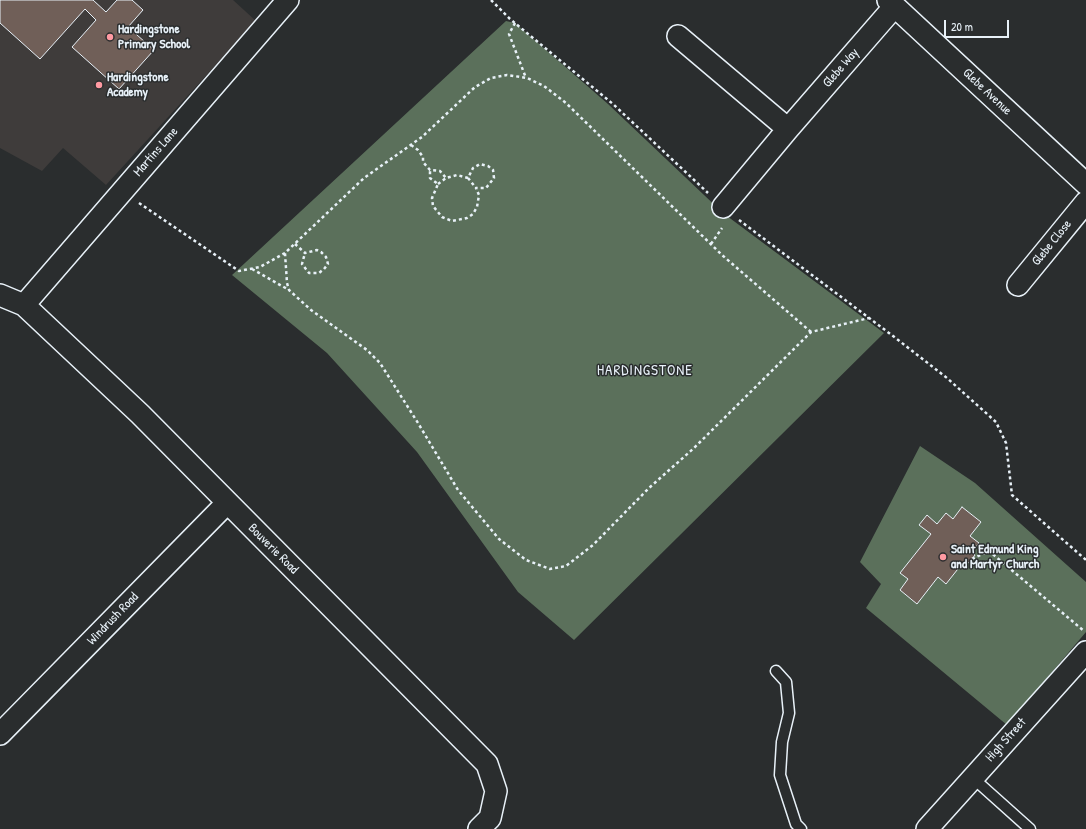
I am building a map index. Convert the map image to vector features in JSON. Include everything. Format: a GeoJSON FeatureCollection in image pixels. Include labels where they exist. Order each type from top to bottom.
{"type":"FeatureCollection","features":[{"type":"Feature","properties":{"kind":"street","name":"Martins Lane"},"geometry":{"type":"LineString","coordinates":[[24,305],[288,0]]}},
{"type":"Feature","properties":{"kind":"street","name":"Glebe Way"},"geometry":{"type":"LineString","coordinates":[[723,207],[891,3]]}},
{"type":"Feature","properties":{"kind":"street","name":"Glebe Avenue"},"geometry":{"type":"LineString","coordinates":[[891,3],[1086,184]]}},
{"type":"Feature","properties":{"kind":"street"},"geometry":{"type":"LineString","coordinates":[[678,36],[788,129]]}},
{"type":"Feature","properties":{"kind":"street","name":"Glebe Close"},"geometry":{"type":"LineString","coordinates":[[1018,285],[1086,202]]}},
{"type":"Feature","properties":{"kind":"street","name":"Bouverie Road"},"geometry":{"type":"LineString","coordinates":[[0,295],[24,305],[140,414],[487,764],[496,791],[490,818],[479,829]]}},
{"type":"Feature","properties":{"kind":"street","name":"Windrush Road"},"geometry":{"type":"LineString","coordinates":[[0,734],[227,503]]}},
{"type":"Feature","properties":{"kind":"street","name":"High Street"},"geometry":{"type":"LineString","coordinates":[[927,829],[1086,652]]}},
{"type":"Feature","properties":{"kind":"lane"},"geometry":{"type":"LineString","coordinates":[[776,671],[786,682],[789,713],[782,742],[780,775],[796,824],[801,829]]}},
{"type":"Feature","properties":{"kind":"lane"},"geometry":{"type":"LineString","coordinates":[[973,778],[1030,829]]}},
{"type":"Feature","properties":{"kind":"path"},"geometry":{"type":"LineString","coordinates":[[491,0],[515,23],[613,104],[723,207],[947,378],[996,422],[1006,443],[1012,495],[1086,560]]}},
{"type":"Feature","properties":{"kind":"path"},"geometry":{"type":"LineString","coordinates":[[515,23],[509,34],[527,78]]}},
{"type":"Feature","properties":{"kind":"path"},"geometry":{"type":"LineString","coordinates":[[122,191],[239,271],[252,269],[285,253],[364,178],[411,145],[475,87],[491,78],[507,75],[527,78],[544,86],[566,103],[722,255],[812,332]]}},
{"type":"Feature","properties":{"kind":"path"},"geometry":{"type":"LineString","coordinates":[[411,145],[418,150],[423,157],[423,162],[430,170],[430,178],[438,184]]}},
{"type":"Feature","properties":{"kind":"path"},"geometry":{"type":"LineString","coordinates":[[468,178],[473,168],[480,164],[488,166],[493,170],[494,178],[491,183],[486,188],[476,188]]}},
{"type":"Feature","properties":{"kind":"path"},"geometry":{"type":"LineString","coordinates":[[430,170],[440,171],[446,178]]}},
{"type":"Feature","properties":{"kind":"path"},"geometry":{"type":"LineString","coordinates":[[457,175],[468,178],[476,188],[479,195],[477,207],[473,214],[467,218],[452,221],[442,217],[433,206],[432,198],[438,184],[442,179],[446,178],[457,175]]}},
{"type":"Feature","properties":{"kind":"path"},"geometry":{"type":"LineString","coordinates":[[295,244],[305,253]]}},
{"type":"Feature","properties":{"kind":"path"},"geometry":{"type":"LineString","coordinates":[[317,250],[326,257],[328,264],[319,273],[309,273],[302,264],[305,253],[317,250]]}},
{"type":"Feature","properties":{"kind":"path"},"geometry":{"type":"LineString","coordinates":[[285,253],[287,283],[289,290]]}},
{"type":"Feature","properties":{"kind":"path"},"geometry":{"type":"LineString","coordinates":[[252,269],[289,290],[310,310],[361,345],[380,363],[458,490],[499,539],[526,560],[550,569],[566,566],[593,545],[649,488],[694,448],[812,332],[869,318]]}},
{"type":"Feature","properties":{"kind":"path"},"geometry":{"type":"LineString","coordinates":[[972,559],[989,551],[1086,633]]}},
{"type":"Feature","properties":{"kind":"shaded area","name":"Hardingstone Academy"},"geometry":{"type":"Polygon","coordinates":[[[0,0],[233,0],[256,21],[106,185],[63,148],[42,171],[0,148],[0,0]]]}},
{"type":"Feature","properties":{"kind":"green space"},"geometry":{"type":"Polygon","coordinates":[[[506,21],[515,23],[608,104],[723,213],[884,333],[574,640],[518,592],[417,452],[327,353],[232,275],[506,21]]]}},
{"type":"Feature","properties":{"kind":"green space"},"geometry":{"type":"Polygon","coordinates":[[[920,446],[975,483],[1086,582],[1086,632],[1007,725],[866,608],[881,584],[860,562],[920,446]]]}},
{"type":"Feature","properties":{"kind":"building","name":"Hardingstone Primary School"},"geometry":{"type":"Polygon","coordinates":[[[0,0],[93,0],[106,12],[117,0],[132,0],[143,10],[128,27],[154,50],[119,89],[72,47],[96,20],[85,9],[40,59],[0,23],[0,0]]]}},
{"type":"Feature","properties":{"kind":"building","name":"Saint Edmund King and Martyr Church"},"geometry":{"type":"Polygon","coordinates":[[[962,507],[981,522],[970,536],[979,543],[972,552],[975,555],[969,563],[965,560],[946,584],[938,577],[917,604],[900,590],[908,579],[900,573],[931,534],[919,525],[927,515],[937,524],[946,513],[953,519],[962,507]]]}},
{"type":"Feature","properties":{"kind":"place","name":"Hardingstone Primary School"},"geometry":{"type":"Point","coordinates":[110,37]}},
{"type":"Feature","properties":{"kind":"place","name":"Hardingstone Academy"},"geometry":{"type":"Point","coordinates":[99,85]}},
{"type":"Feature","properties":{"kind":"place","name":"Saint Edmund King and Martyr Church"},"geometry":{"type":"Point","coordinates":[943,557]}},
{"type":"Feature","properties":{"kind":"district","name":"HARDINGSTONE"},"geometry":{"type":"Point","coordinates":[645,371]}}]}
